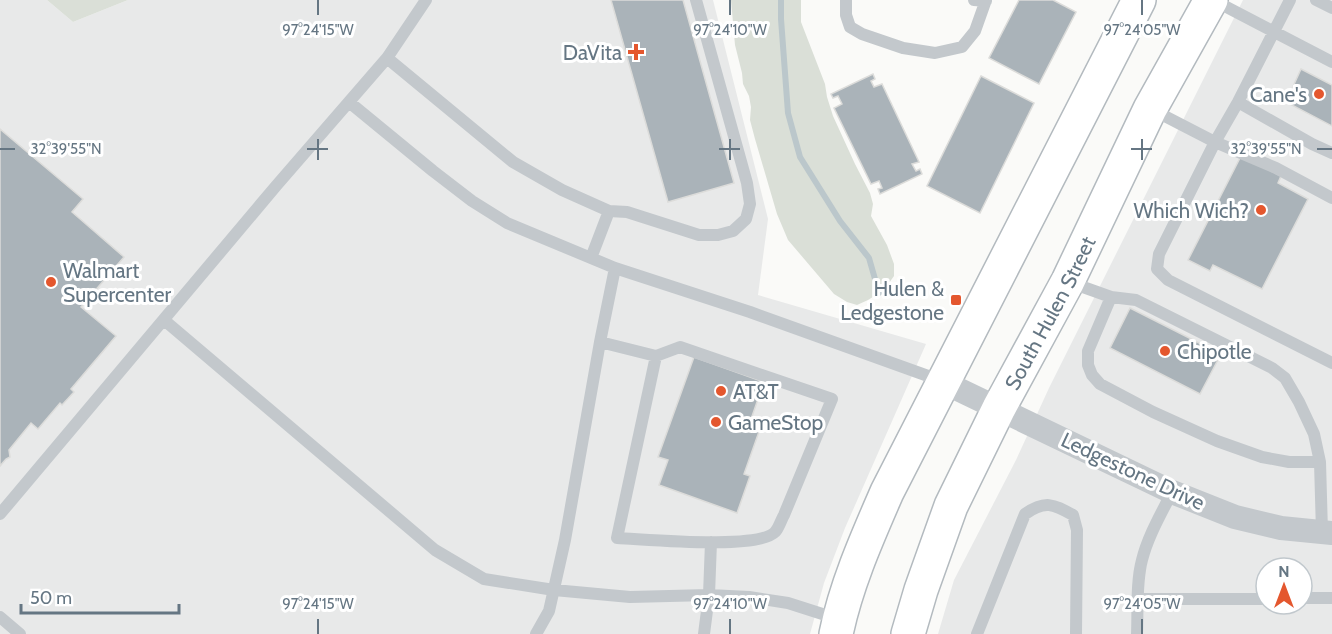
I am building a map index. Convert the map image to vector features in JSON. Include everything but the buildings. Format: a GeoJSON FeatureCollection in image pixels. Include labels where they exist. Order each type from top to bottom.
{"type":"FeatureCollection","features":[{"type":"Feature","properties":{"kind":"main road"},"geometry":{"type":"LineString","coordinates":[[837,627],[861,554],[887,492],[1139,0]]}},
{"type":"Feature","properties":{"kind":"main road","name":"South Hulen Street"},"geometry":{"type":"LineString","coordinates":[[908,634],[951,506],[999,408],[1068,281],[1150,109],[1212,0]]}},
{"type":"Feature","properties":{"kind":"street","name":"Ledgestone Drive"},"geometry":{"type":"LineString","coordinates":[[943,382],[1172,492],[1235,517],[1281,528],[1327,532]]}},
{"type":"Feature","properties":{"kind":"lane"},"geometry":{"type":"LineString","coordinates":[[0,514],[387,58],[426,0]]}},
{"type":"Feature","properties":{"kind":"lane"},"geometry":{"type":"LineString","coordinates":[[387,58],[513,162],[562,190],[609,211],[627,212],[699,235],[718,235],[733,231],[746,219],[750,204],[747,183],[696,0]]}},
{"type":"Feature","properties":{"kind":"lane"},"geometry":{"type":"LineString","coordinates":[[846,0],[846,15],[850,27],[862,34],[903,48],[935,53],[962,47],[975,31],[986,0],[974,0]]}},
{"type":"Feature","properties":{"kind":"lane"},"geometry":{"type":"LineString","coordinates":[[1212,0],[1332,62]]}},
{"type":"Feature","properties":{"kind":"lane"},"geometry":{"type":"LineString","coordinates":[[1290,0],[1159,254],[1157,268],[1168,280],[1332,363]]}},
{"type":"Feature","properties":{"kind":"lane"},"geometry":{"type":"LineString","coordinates":[[1316,0],[1332,8]]}},
{"type":"Feature","properties":{"kind":"lane"},"geometry":{"type":"LineString","coordinates":[[349,102],[472,201],[507,223],[615,268],[750,312],[943,382]]}},
{"type":"Feature","properties":{"kind":"lane"},"geometry":{"type":"LineString","coordinates":[[1238,102],[1332,153]]}},
{"type":"Feature","properties":{"kind":"lane"},"geometry":{"type":"LineString","coordinates":[[1150,109],[1215,142],[1275,168],[1332,198]]}},
{"type":"Feature","properties":{"kind":"lane"},"geometry":{"type":"LineString","coordinates":[[591,258],[609,211]]}},
{"type":"Feature","properties":{"kind":"lane"},"geometry":{"type":"LineString","coordinates":[[536,634],[549,611],[565,540],[615,268]]}},
{"type":"Feature","properties":{"kind":"lane"},"geometry":{"type":"LineString","coordinates":[[1068,281],[1111,297],[1136,300],[1272,368],[1285,378],[1314,434],[1320,462],[1327,532]]}},
{"type":"Feature","properties":{"kind":"lane"},"geometry":{"type":"LineString","coordinates":[[1111,297],[1088,351],[1088,365],[1092,375],[1100,384],[1153,412],[1262,457],[1289,462],[1320,462]]}},
{"type":"Feature","properties":{"kind":"lane"},"geometry":{"type":"LineString","coordinates":[[164,320],[435,550],[484,579],[554,590],[630,597],[709,595],[749,597],[788,603],[837,627]]}},
{"type":"Feature","properties":{"kind":"lane"},"geometry":{"type":"LineString","coordinates":[[600,342],[656,357],[680,347],[832,399],[784,515],[774,532],[761,539],[711,542],[617,538],[656,357]]}},
{"type":"Feature","properties":{"kind":"lane"},"geometry":{"type":"LineString","coordinates":[[1137,634],[1138,579],[1141,561],[1172,492]]}},
{"type":"Feature","properties":{"kind":"lane"},"geometry":{"type":"LineString","coordinates":[[976,634],[1025,514],[1037,506],[1055,505],[1073,514],[1077,530],[1076,634]]}},
{"type":"Feature","properties":{"kind":"lane"},"geometry":{"type":"LineString","coordinates":[[704,634],[709,595],[711,542]]}},
{"type":"Feature","properties":{"kind":"lane"},"geometry":{"type":"LineString","coordinates":[[1314,598],[1332,598]]}},
{"type":"Feature","properties":{"kind":"lane"},"geometry":{"type":"LineString","coordinates":[[1138,599],[1254,599]]}},
{"type":"Feature","properties":{"kind":"lane"},"geometry":{"type":"LineString","coordinates":[[0,617],[20,634]]}},
{"type":"Feature","properties":{"kind":"shaded area"},"geometry":{"type":"Polygon","coordinates":[[[0,0],[47,0],[73,22],[128,0],[713,0],[768,219],[758,295],[926,344],[845,528],[824,583],[810,634],[0,634],[0,0]]]}},
{"type":"Feature","properties":{"kind":"shaded area"},"geometry":{"type":"Polygon","coordinates":[[[47,0],[128,0],[73,22],[47,0]]]}},
{"type":"Feature","properties":{"kind":"shaded area"},"geometry":{"type":"Polygon","coordinates":[[[731,0],[801,0],[801,22],[825,84],[833,116],[870,193],[873,204],[871,216],[887,245],[894,264],[894,276],[884,290],[857,305],[834,294],[788,240],[777,214],[750,120],[749,96],[743,84],[735,45],[731,0]]]}},
{"type":"Feature","properties":{"kind":"shaded area"},"geometry":{"type":"Polygon","coordinates":[[[1243,0],[1332,0],[1332,634],[938,634],[954,580],[1016,460],[1049,388],[1243,0]]]}},
{"type":"Feature","properties":{"kind":"waterway"},"geometry":{"type":"LineString","coordinates":[[781,0],[788,113],[800,157],[840,221],[869,258],[879,293]]}},
{"type":"Feature","properties":{"kind":"place","name":"DaVita"},"geometry":{"type":"Point","coordinates":[636,52]}},
{"type":"Feature","properties":{"kind":"place","name":"Cane's"},"geometry":{"type":"Point","coordinates":[1319,94]}},
{"type":"Feature","properties":{"kind":"place","name":"Which Wich?"},"geometry":{"type":"Point","coordinates":[1261,210]}},
{"type":"Feature","properties":{"kind":"place","name":"Walmart Supercenter"},"geometry":{"type":"Point","coordinates":[51,282]}},
{"type":"Feature","properties":{"kind":"place","name":"Hulen & Ledgestone"},"geometry":{"type":"Point","coordinates":[956,300]}},
{"type":"Feature","properties":{"kind":"place","name":"Chipotle"},"geometry":{"type":"Point","coordinates":[1165,351]}},
{"type":"Feature","properties":{"kind":"place","name":"AT&T"},"geometry":{"type":"Point","coordinates":[721,391]}},
{"type":"Feature","properties":{"kind":"place","name":"GameStop"},"geometry":{"type":"Point","coordinates":[716,422]}}]}
